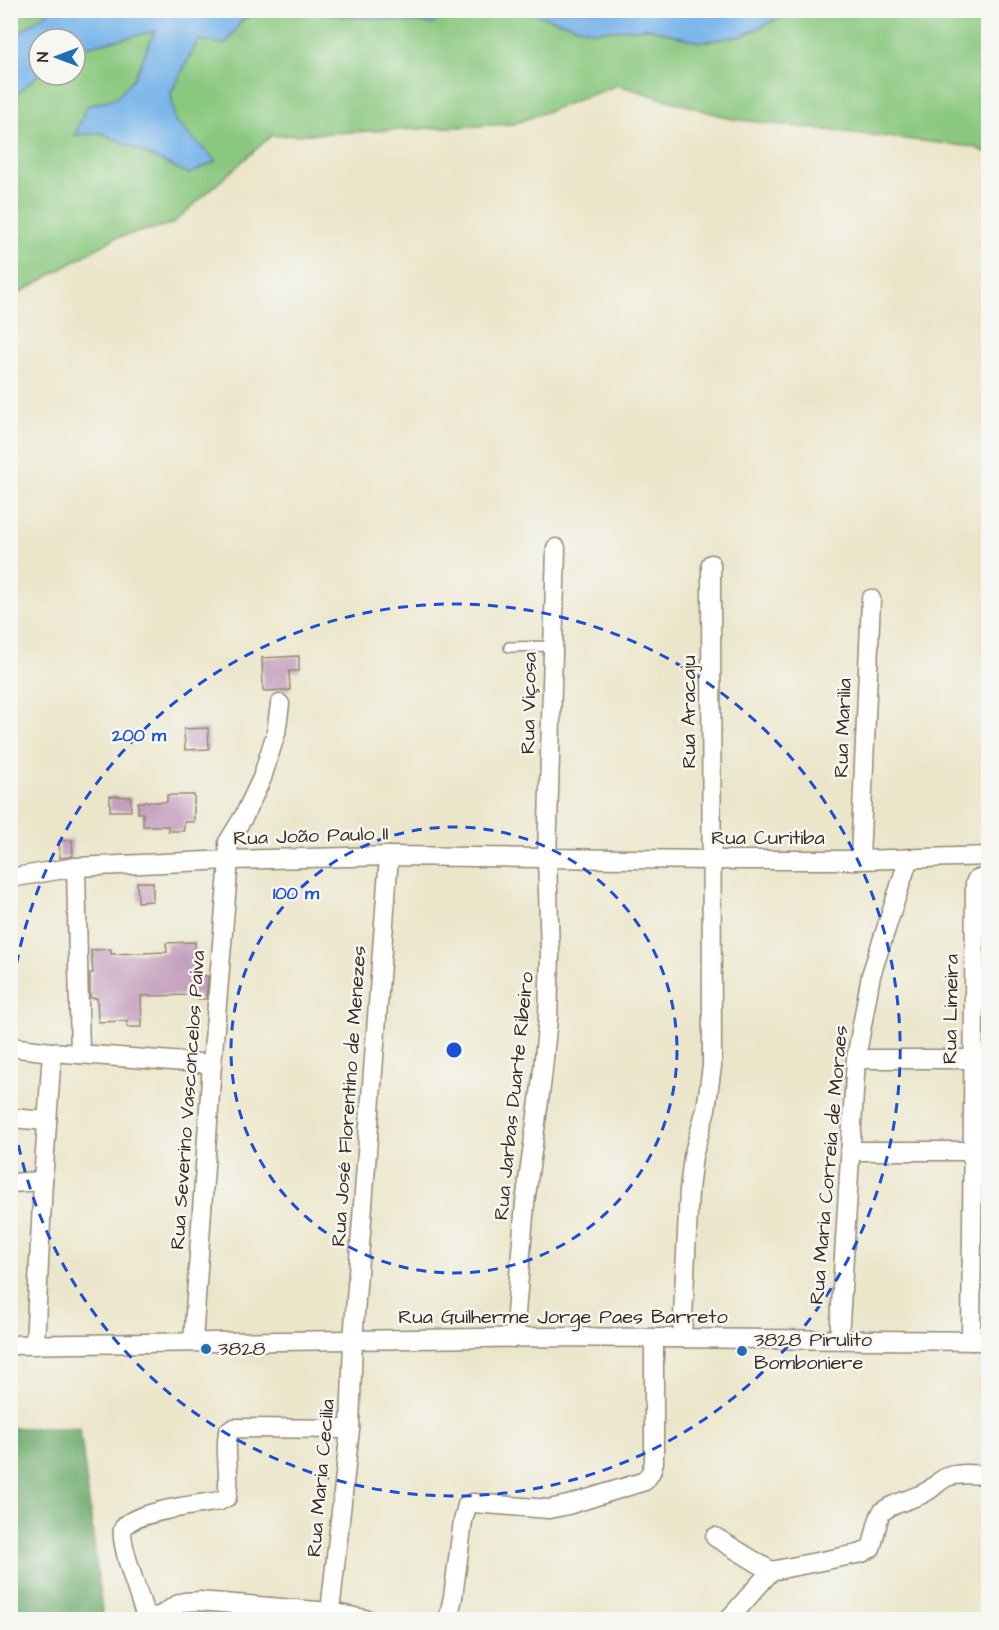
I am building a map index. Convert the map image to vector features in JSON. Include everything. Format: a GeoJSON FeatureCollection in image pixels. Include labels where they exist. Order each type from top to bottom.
{"type":"FeatureCollection","features":[{"type":"Feature","properties":{"kind":"street","name":"Rua Viçosa"},"geometry":{"type":"LineString","coordinates":[[547,859],[556,548]]}},
{"type":"Feature","properties":{"kind":"street","name":"Rua Aracaju"},"geometry":{"type":"LineString","coordinates":[[682,1338],[689,1190],[693,1156],[706,1109],[712,1066],[711,564]]}},
{"type":"Feature","properties":{"kind":"street","name":"Rua Marilia"},"geometry":{"type":"LineString","coordinates":[[860,860],[871,599]]}},
{"type":"Feature","properties":{"kind":"street","name":"Rua Severino Vasconcelos Paiva"},"geometry":{"type":"LineString","coordinates":[[193,1342],[229,860],[228,842],[244,816],[262,778],[276,733],[280,704]]}},
{"type":"Feature","properties":{"kind":"street","name":"Rua João Paulo II"},"geometry":{"type":"LineString","coordinates":[[10,878],[76,867],[229,860],[389,856],[547,859]]}},
{"type":"Feature","properties":{"kind":"street","name":"Rua José Florentino de Menezes"},"geometry":{"type":"LineString","coordinates":[[353,1340],[389,856]]}},
{"type":"Feature","properties":{"kind":"street","name":"Rua Curitiba"},"geometry":{"type":"LineString","coordinates":[[547,859],[860,860],[988,856]]}},
{"type":"Feature","properties":{"kind":"street","name":"Rua Maria Correia de Moraes"},"geometry":{"type":"LineString","coordinates":[[839,1339],[856,1059],[871,975],[909,858]]}},
{"type":"Feature","properties":{"kind":"street","name":"Rua Jarbas Duarte Ribeiro"},"geometry":{"type":"LineString","coordinates":[[514,1338],[525,1203],[548,1018],[550,953],[547,859]]}},
{"type":"Feature","properties":{"kind":"street"},"geometry":{"type":"LineString","coordinates":[[76,867],[80,1053]]}},
{"type":"Feature","properties":{"kind":"street","name":"Rua Limeira"},"geometry":{"type":"LineString","coordinates":[[980,1341],[980,1058],[975,883],[977,879],[988,878]]}},
{"type":"Feature","properties":{"kind":"street"},"geometry":{"type":"LineString","coordinates":[[10,1047],[212,1064]]}},
{"type":"Feature","properties":{"kind":"street"},"geometry":{"type":"LineString","coordinates":[[35,1345],[52,1052]]}},
{"type":"Feature","properties":{"kind":"street"},"geometry":{"type":"LineString","coordinates":[[856,1059],[980,1058]]}},
{"type":"Feature","properties":{"kind":"street"},"geometry":{"type":"LineString","coordinates":[[10,1118],[47,1121]]}},
{"type":"Feature","properties":{"kind":"street"},"geometry":{"type":"LineString","coordinates":[[850,1151],[980,1151]]}},
{"type":"Feature","properties":{"kind":"street"},"geometry":{"type":"LineString","coordinates":[[10,1183],[43,1181]]}},
{"type":"Feature","properties":{"kind":"street","name":"Rua Guilherme Jorge Paes Barreto"},"geometry":{"type":"LineString","coordinates":[[10,1345],[514,1338],[980,1341]]}},
{"type":"Feature","properties":{"kind":"street"},"geometry":{"type":"LineString","coordinates":[[448,1620],[467,1505],[473,1503],[549,1509],[645,1481],[654,1462],[654,1339]]}},
{"type":"Feature","properties":{"kind":"street","name":"Rua Maria Cecilia"},"geometry":{"type":"LineString","coordinates":[[329,1616],[350,1429],[353,1340]]}},
{"type":"Feature","properties":{"kind":"street"},"geometry":{"type":"LineString","coordinates":[[350,1429],[234,1428],[228,1432],[226,1443],[229,1485],[227,1497],[220,1501],[162,1511],[128,1522],[122,1533],[124,1547],[144,1611],[153,1617],[184,1602],[200,1601],[370,1620]]}},
{"type":"Feature","properties":{"kind":"street"},"geometry":{"type":"LineString","coordinates":[[728,1620],[771,1571],[862,1552],[871,1548],[879,1516],[884,1509],[923,1494],[948,1476],[988,1475]]}},
{"type":"Feature","properties":{"kind":"street"},"geometry":{"type":"LineString","coordinates":[[715,1537],[771,1571]]}},
{"type":"Feature","properties":{"kind":"lane"},"geometry":{"type":"LineString","coordinates":[[509,647],[552,646]]}},
{"type":"Feature","properties":{"kind":"green space"},"geometry":{"type":"Polygon","coordinates":[[[11,11],[52,11],[27,27],[11,38],[11,11]]]}},
{"type":"Feature","properties":{"kind":"green space"},"geometry":{"type":"Polygon","coordinates":[[[260,11],[291,11],[433,24],[446,11],[523,11],[593,31],[648,28],[700,42],[742,36],[793,11],[988,11],[988,153],[974,147],[732,119],[618,85],[513,124],[271,136],[172,224],[115,238],[11,298],[10,99],[27,84],[27,87],[87,87],[87,46],[155,31],[134,78],[116,98],[87,106],[76,135],[102,133],[189,174],[215,161],[175,122],[171,93],[198,40],[226,44],[242,20],[260,11]]]}},
{"type":"Feature","properties":{"kind":"green space"},"geometry":{"type":"Polygon","coordinates":[[[11,1428],[80,1428],[103,1619],[11,1619],[11,1428]]]}},
{"type":"Feature","properties":{"kind":"water"},"geometry":{"type":"Polygon","coordinates":[[[52,10],[260,11],[242,20],[226,44],[198,40],[171,93],[175,121],[216,161],[189,174],[102,133],[75,135],[87,106],[116,98],[134,78],[155,31],[87,46],[87,27],[27,27],[52,10]]]}},
{"type":"Feature","properties":{"kind":"water"},"geometry":{"type":"Polygon","coordinates":[[[446,10],[433,24],[291,11],[446,10]]]}},
{"type":"Feature","properties":{"kind":"water"},"geometry":{"type":"Polygon","coordinates":[[[523,11],[793,11],[742,36],[700,42],[648,28],[593,31],[523,11]]]}},
{"type":"Feature","properties":{"kind":"water"},"geometry":{"type":"Polygon","coordinates":[[[27,27],[27,85],[11,99],[11,38],[27,27]]]}},
{"type":"Feature","properties":{"kind":"building"},"geometry":{"type":"Polygon","coordinates":[[[299,656],[299,671],[289,671],[290,690],[263,691],[262,658],[299,656]]]}},
{"type":"Feature","properties":{"kind":"building"},"geometry":{"type":"Polygon","coordinates":[[[208,728],[209,749],[185,750],[184,729],[208,728]]]}},
{"type":"Feature","properties":{"kind":"building"},"geometry":{"type":"Polygon","coordinates":[[[167,795],[194,795],[194,822],[184,822],[184,831],[168,831],[168,826],[143,826],[143,813],[138,813],[138,802],[167,802],[167,795]]]}},
{"type":"Feature","properties":{"kind":"building"},"geometry":{"type":"Polygon","coordinates":[[[110,796],[131,797],[131,811],[110,811],[110,796]]]}},
{"type":"Feature","properties":{"kind":"building"},"geometry":{"type":"Polygon","coordinates":[[[72,840],[73,856],[60,858],[59,841],[72,840]]]}},
{"type":"Feature","properties":{"kind":"building"},"geometry":{"type":"Polygon","coordinates":[[[137,882],[153,882],[153,901],[138,902],[137,882]]]}},
{"type":"Feature","properties":{"kind":"building"},"geometry":{"type":"Polygon","coordinates":[[[195,942],[195,976],[208,976],[206,999],[198,999],[198,995],[141,996],[142,1027],[127,1027],[127,1021],[98,1022],[97,998],[90,998],[90,973],[93,973],[91,950],[111,949],[111,954],[167,952],[166,943],[195,942]]]}},
{"type":"Feature","properties":{"kind":"place","name":"3828"},"geometry":{"type":"Point","coordinates":[206,1349]}},
{"type":"Feature","properties":{"kind":"place","name":"3828 Pirulito Bomboniere"},"geometry":{"type":"Point","coordinates":[742,1351]}}]}
